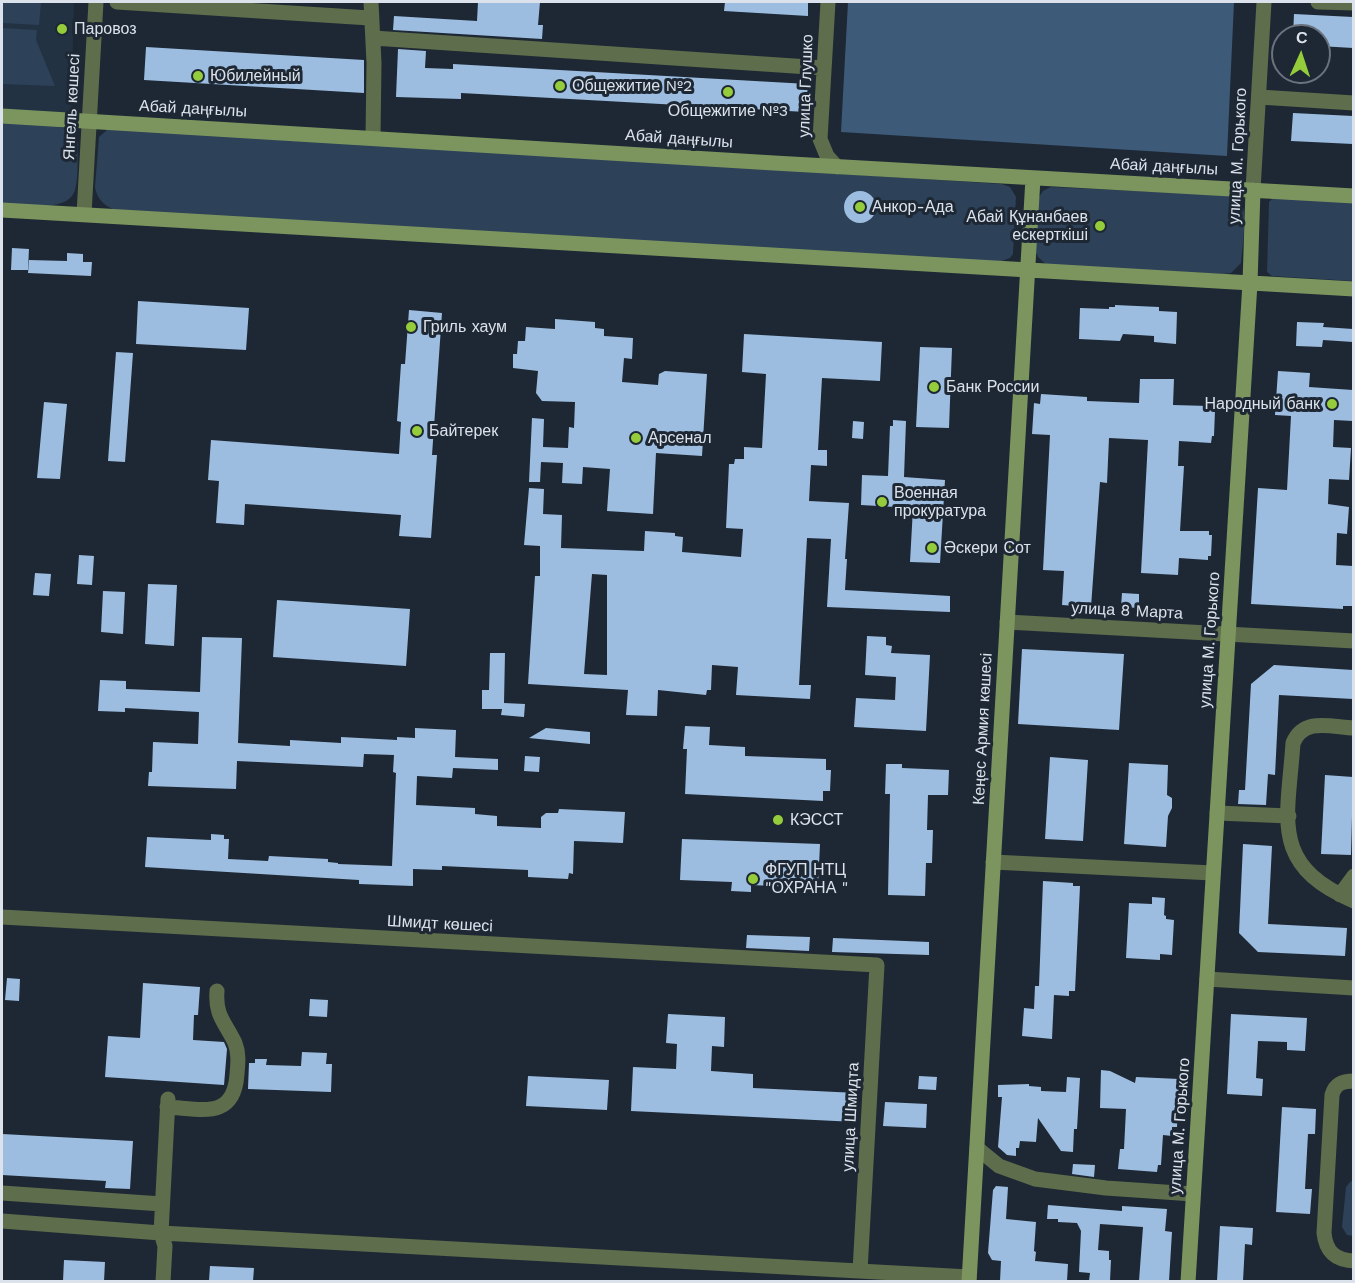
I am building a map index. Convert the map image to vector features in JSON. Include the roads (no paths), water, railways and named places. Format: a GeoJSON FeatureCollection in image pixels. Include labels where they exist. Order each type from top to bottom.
{"type":"FeatureCollection","features":[{"type":"Feature","properties":{"kind":"main road","name":"Абай даңғылы"},"geometry":{"type":"LineString","coordinates":[[2,116],[1353,196]]}},
{"type":"Feature","properties":{"kind":"main road","name":"Кеңес Армия көшесі"},"geometry":{"type":"LineString","coordinates":[[969,1279],[1033,178]]}},
{"type":"Feature","properties":{"kind":"main road","name":"улица М. Горького"},"geometry":{"type":"LineString","coordinates":[[1188,1281],[1250,283],[1253,190]]}},
{"type":"Feature","properties":{"kind":"main road"},"geometry":{"type":"LineString","coordinates":[[2,210],[1353,289]]}},
{"type":"Feature","properties":{"kind":"street","name":"Янгель көшесі"},"geometry":{"type":"LineString","coordinates":[[84,214],[96,2]]}},
{"type":"Feature","properties":{"kind":"street"},"geometry":{"type":"LineString","coordinates":[[117,2],[370,18]]}},
{"type":"Feature","properties":{"kind":"street"},"geometry":{"type":"LineString","coordinates":[[370,2],[373,38],[373,138]]}},
{"type":"Feature","properties":{"kind":"street","name":"улица Глушко"},"geometry":{"type":"LineString","coordinates":[[828,2],[820,139],[827,156],[837,167]]}},
{"type":"Feature","properties":{"kind":"street","name":"улица М. Горького"},"geometry":{"type":"LineString","coordinates":[[1253,190],[1264,2]]}},
{"type":"Feature","properties":{"kind":"street"},"geometry":{"type":"LineString","coordinates":[[1318,2],[1353,3]]}},
{"type":"Feature","properties":{"kind":"street"},"geometry":{"type":"LineString","coordinates":[[373,38],[824,68]]}},
{"type":"Feature","properties":{"kind":"street"},"geometry":{"type":"LineString","coordinates":[[1259,97],[1353,103]]}},
{"type":"Feature","properties":{"kind":"street","name":"улица 8 Марта"},"geometry":{"type":"LineString","coordinates":[[1007,622],[1353,641]]}},
{"type":"Feature","properties":{"kind":"street"},"geometry":{"type":"LineString","coordinates":[[1353,728],[1313,725],[1297,733],[1293,743],[1288,831],[1292,850],[1301,867],[1320,883],[1347,898],[1353,876]]}},
{"type":"Feature","properties":{"kind":"street"},"geometry":{"type":"LineString","coordinates":[[1217,813],[1289,816]]}},
{"type":"Feature","properties":{"kind":"street"},"geometry":{"type":"LineString","coordinates":[[993,862],[1213,873]]}},
{"type":"Feature","properties":{"kind":"street","name":"Шмидт көшесі"},"geometry":{"type":"LineString","coordinates":[[2,916],[877,965]]}},
{"type":"Feature","properties":{"kind":"street","name":"улица Шмидта"},"geometry":{"type":"LineString","coordinates":[[860,1271],[877,965]]}},
{"type":"Feature","properties":{"kind":"street"},"geometry":{"type":"LineString","coordinates":[[1207,979],[1353,988]]}},
{"type":"Feature","properties":{"kind":"street"},"geometry":{"type":"LineString","coordinates":[[163,1281],[165,1246],[161,1233],[168,1103],[217,1108],[230,1102],[236,1089],[238,1053],[234,1041],[220,1020],[216,1005],[217,992]]}},
{"type":"Feature","properties":{"kind":"street"},"geometry":{"type":"LineString","coordinates":[[1353,1081],[1340,1083],[1334,1088],[1332,1095],[1324,1233],[1325,1242],[1334,1257],[1353,1261]]}},
{"type":"Feature","properties":{"kind":"street"},"geometry":{"type":"LineString","coordinates":[[977,1148],[999,1166],[1035,1179],[1106,1188],[1193,1194]]}},
{"type":"Feature","properties":{"kind":"street"},"geometry":{"type":"LineString","coordinates":[[2,1193],[162,1204]]}},
{"type":"Feature","properties":{"kind":"street"},"geometry":{"type":"LineString","coordinates":[[2,1221],[161,1233],[969,1279]]}},
{"type":"Feature","properties":{"kind":"place","name":"Паровоз"},"geometry":{"type":"Point","coordinates":[62,29]}},
{"type":"Feature","properties":{"kind":"place","name":"Юбилейный"},"geometry":{"type":"Point","coordinates":[198,76]}},
{"type":"Feature","properties":{"kind":"place","name":"Общежитие №2"},"geometry":{"type":"Point","coordinates":[560,86]}},
{"type":"Feature","properties":{"kind":"place","name":"Общежитие №3"},"geometry":{"type":"Point","coordinates":[728,92]}},
{"type":"Feature","properties":{"kind":"place","name":"Анкор-Ада"},"geometry":{"type":"Point","coordinates":[860,207]}},
{"type":"Feature","properties":{"kind":"place","name":"Абай Құнанбаев ескерткіші"},"geometry":{"type":"Point","coordinates":[1100,226]}},
{"type":"Feature","properties":{"kind":"place","name":"Гриль хаум"},"geometry":{"type":"Point","coordinates":[411,327]}},
{"type":"Feature","properties":{"kind":"place","name":"Банк России"},"geometry":{"type":"Point","coordinates":[934,387]}},
{"type":"Feature","properties":{"kind":"place","name":"Народный банк"},"geometry":{"type":"Point","coordinates":[1332,404]}},
{"type":"Feature","properties":{"kind":"place","name":"Байтерек"},"geometry":{"type":"Point","coordinates":[417,431]}},
{"type":"Feature","properties":{"kind":"place","name":"Арсенал"},"geometry":{"type":"Point","coordinates":[636,438]}},
{"type":"Feature","properties":{"kind":"place","name":"Военная прокуратура"},"geometry":{"type":"Point","coordinates":[882,502]}},
{"type":"Feature","properties":{"kind":"place","name":"Әскери Сот"},"geometry":{"type":"Point","coordinates":[932,548]}},
{"type":"Feature","properties":{"kind":"place","name":"КЭССТ"},"geometry":{"type":"Point","coordinates":[778,820]}},
{"type":"Feature","properties":{"kind":"place","name":"ФГУП НТЦ \"ОХРАНА \""},"geometry":{"type":"Point","coordinates":[753,879]}}]}
